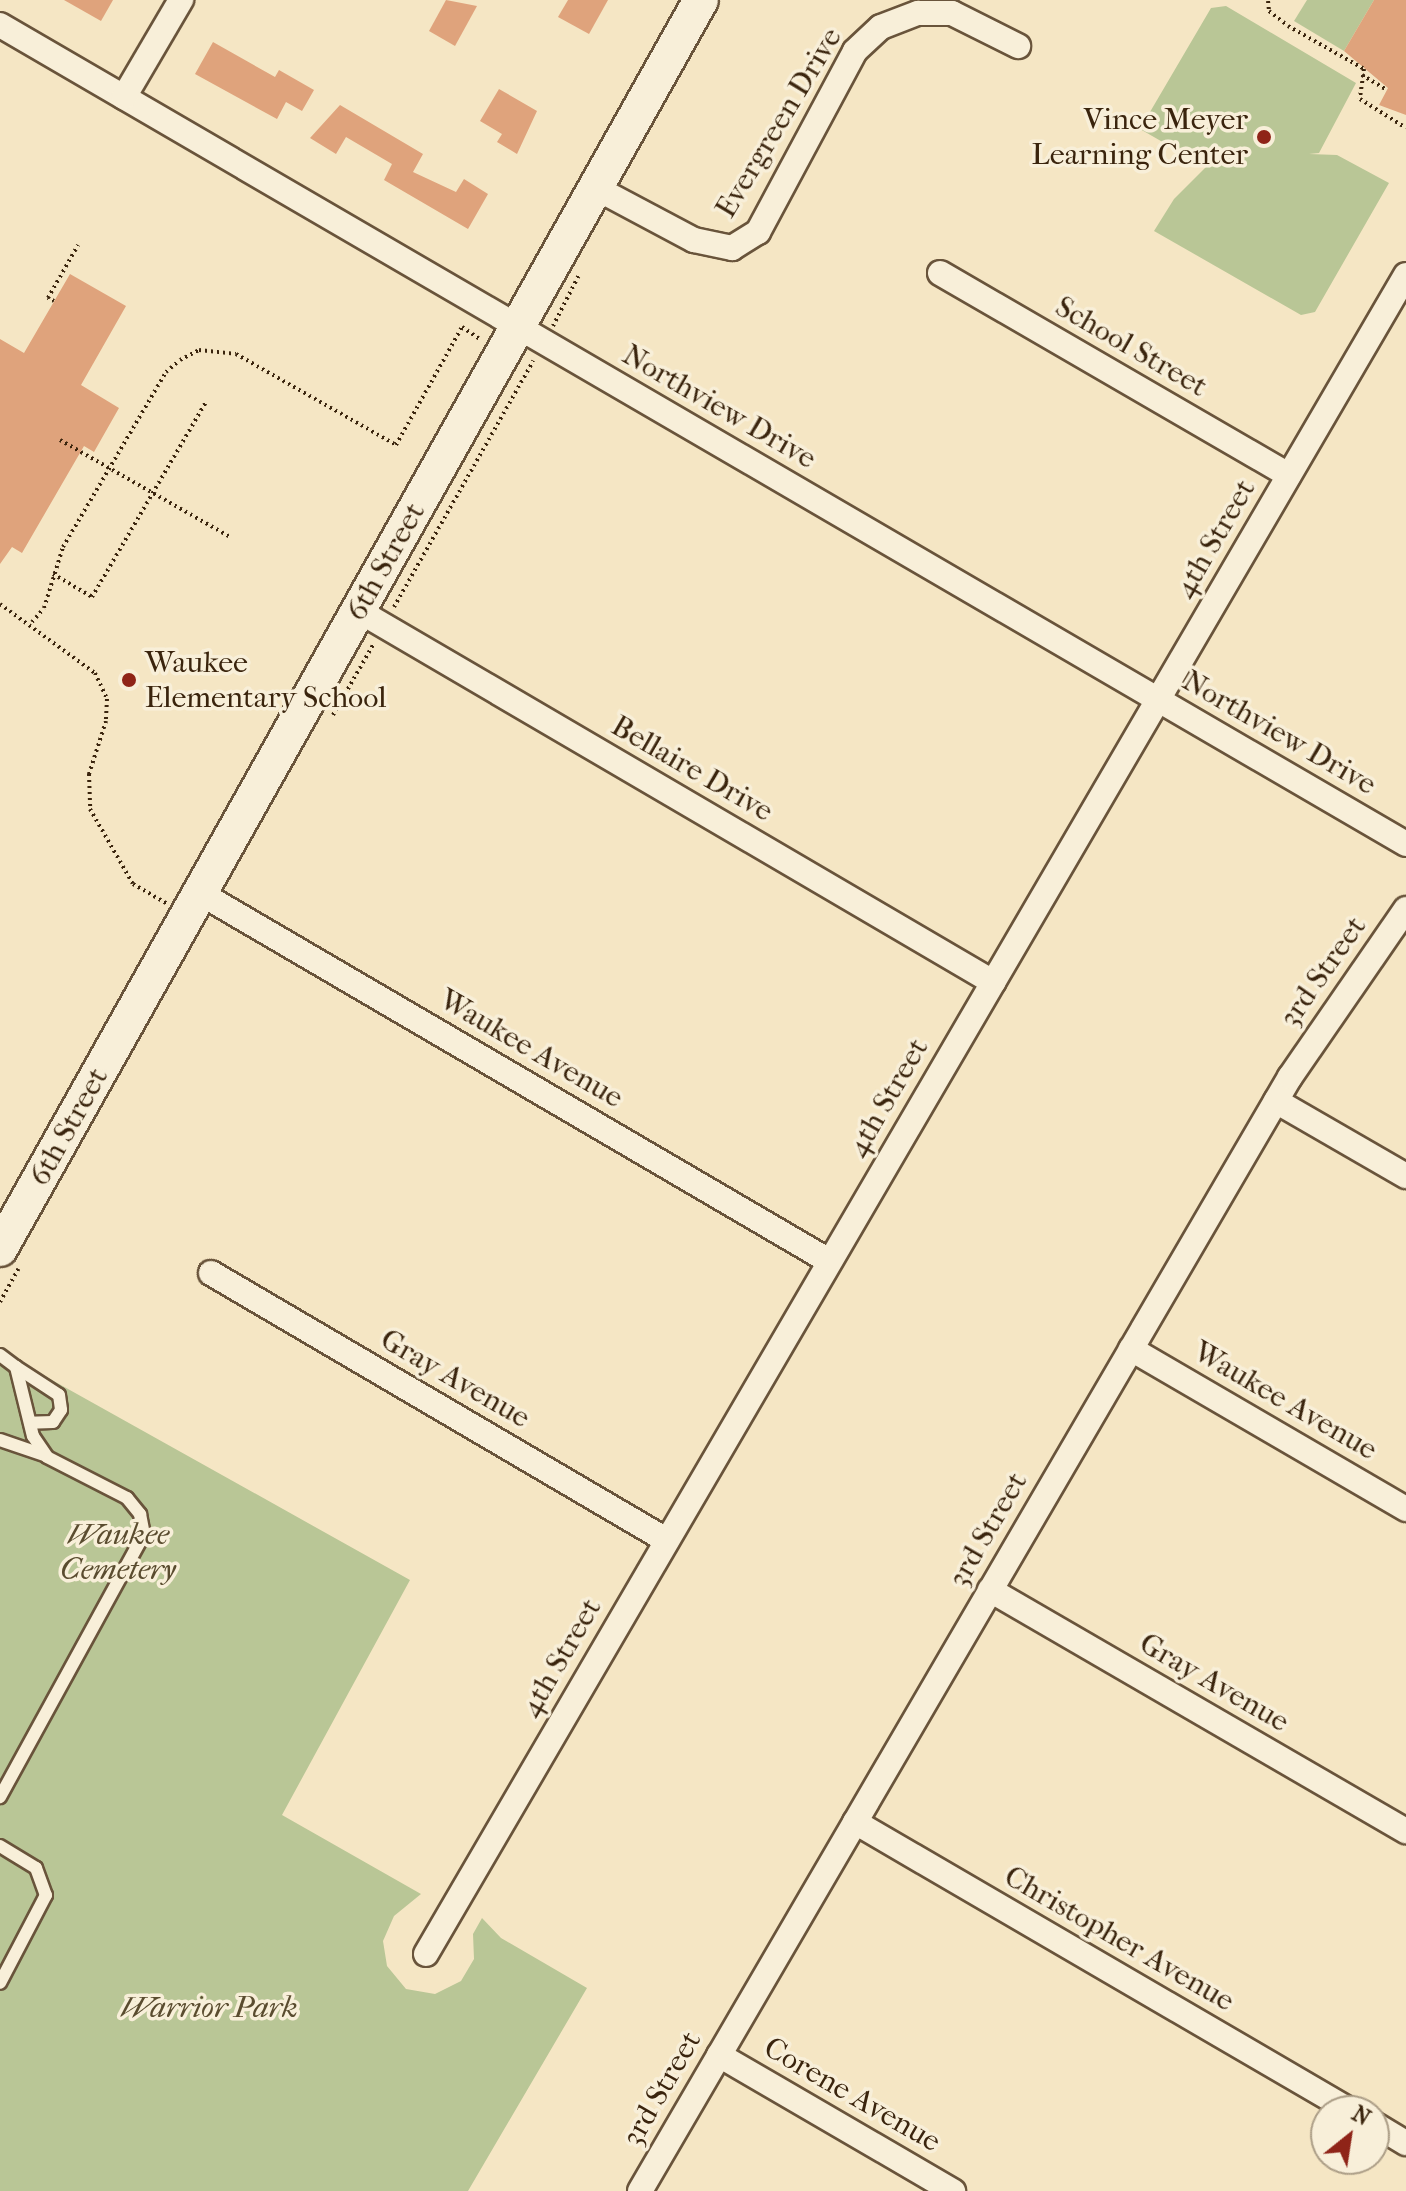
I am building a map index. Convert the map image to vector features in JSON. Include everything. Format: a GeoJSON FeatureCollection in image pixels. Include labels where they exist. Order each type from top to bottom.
{"type":"FeatureCollection","features":[{"type":"Feature","properties":{"kind":"main road","name":"6th Street"},"geometry":{"type":"LineString","coordinates":[[5,1228],[200,893],[701,0]]}},
{"type":"Feature","properties":{"kind":"street"},"geometry":{"type":"LineString","coordinates":[[124,97],[181,0]]}},
{"type":"Feature","properties":{"kind":"street","name":"Evergreen Drive"},"geometry":{"type":"LineString","coordinates":[[596,188],[694,240],[732,248],[758,232],[855,51],[881,27],[918,13],[952,13],[1018,46]]}},
{"type":"Feature","properties":{"kind":"street","name":"Northview Drive"},"geometry":{"type":"LineString","coordinates":[[0,25],[1406,844]]}},
{"type":"Feature","properties":{"kind":"street","name":"School Street"},"geometry":{"type":"LineString","coordinates":[[940,273],[1289,475]]}},
{"type":"Feature","properties":{"kind":"street","name":"4th Street"},"geometry":{"type":"LineString","coordinates":[[426,1954],[1406,275]]}},
{"type":"Feature","properties":{"kind":"street","name":"Bellaire Drive"},"geometry":{"type":"LineString","coordinates":[[359,611],[993,982]]}},
{"type":"Feature","properties":{"kind":"street","name":"Waukee Avenue"},"geometry":{"type":"LineString","coordinates":[[200,893],[829,1261]]}},
{"type":"Feature","properties":{"kind":"street","name":"3rd Street"},"geometry":{"type":"LineString","coordinates":[[640,2191],[1276,1101],[1406,909]]}},
{"type":"Feature","properties":{"kind":"street"},"geometry":{"type":"LineString","coordinates":[[1276,1101],[1406,1176]]}},
{"type":"Feature","properties":{"kind":"street","name":"Gray Avenue"},"geometry":{"type":"LineString","coordinates":[[211,1273],[666,1540]]}},
{"type":"Feature","properties":{"kind":"street","name":"Waukee Avenue"},"geometry":{"type":"LineString","coordinates":[[1131,1349],[1406,1509]]}},
{"type":"Feature","properties":{"kind":"street","name":"Gray Avenue"},"geometry":{"type":"LineString","coordinates":[[990,1590],[1406,1831]]}},
{"type":"Feature","properties":{"kind":"street","name":"Christopher Avenue"},"geometry":{"type":"LineString","coordinates":[[855,1822],[1324,2095]]}},
{"type":"Feature","properties":{"kind":"street","name":"Corene Avenue"},"geometry":{"type":"LineString","coordinates":[[719,2055],[953,2191]]}},
{"type":"Feature","properties":{"kind":"lane"},"geometry":{"type":"LineString","coordinates":[[0,1355],[59,1395],[61,1410],[53,1422],[30,1423]]}},
{"type":"Feature","properties":{"kind":"lane"},"geometry":{"type":"LineString","coordinates":[[16,1367],[30,1423],[47,1457]]}},
{"type":"Feature","properties":{"kind":"lane"},"geometry":{"type":"LineString","coordinates":[[0,1440],[47,1457],[127,1498],[140,1514],[144,1534],[0,1797]]}},
{"type":"Feature","properties":{"kind":"lane"},"geometry":{"type":"LineString","coordinates":[[0,1846],[36,1868],[46,1895],[0,1983]]}},
{"type":"Feature","properties":{"kind":"path"},"geometry":{"type":"LineString","coordinates":[[1268,1],[1269,11],[1288,26],[1364,69],[1360,99],[1406,128]]}},
{"type":"Feature","properties":{"kind":"path"},"geometry":{"type":"LineString","coordinates":[[1362,75],[1387,90]]}},
{"type":"Feature","properties":{"kind":"path"},"geometry":{"type":"LineString","coordinates":[[54,301],[48,298],[78,245]]}},
{"type":"Feature","properties":{"kind":"path"},"geometry":{"type":"LineString","coordinates":[[32,622],[44,608],[53,574],[109,468],[166,372],[199,350],[236,354],[396,445],[462,327],[480,339]]}},
{"type":"Feature","properties":{"kind":"path"},"geometry":{"type":"LineString","coordinates":[[53,574],[92,597],[206,402]]}},
{"type":"Feature","properties":{"kind":"path"},"geometry":{"type":"LineString","coordinates":[[60,440],[230,537]]}},
{"type":"Feature","properties":{"kind":"path"},"geometry":{"type":"LineString","coordinates":[[0,604],[32,622],[95,673],[107,699],[106,721],[89,774],[90,809],[133,884],[165,903]]}},
{"type":"Feature","properties":{"kind":"green space"},"geometry":{"type":"Polygon","coordinates":[[[1307,0],[1374,0],[1344,51],[1294,21],[1307,0]]]}},
{"type":"Feature","properties":{"kind":"green space"},"geometry":{"type":"Polygon","coordinates":[[[1226,6],[1356,83],[1319,153],[1309,154],[1337,155],[1389,183],[1315,312],[1301,315],[1154,231],[1174,199],[1206,167],[1140,129],[1211,8],[1226,6]]]}},
{"type":"Feature","properties":{"kind":"green space","name":"Warrior Park"},"geometry":{"type":"Polygon","coordinates":[[[0,1351],[410,1580],[282,1815],[421,1894],[394,1916],[383,1941],[387,1966],[406,1989],[435,1994],[461,1981],[474,1959],[473,1934],[482,1918],[501,1938],[587,1988],[468,2191],[0,2191],[0,1351]]]}},
{"type":"Feature","properties":{"kind":"building"},"geometry":{"type":"Polygon","coordinates":[[[64,0],[113,0],[101,21],[64,0]]]}},
{"type":"Feature","properties":{"kind":"building"},"geometry":{"type":"Polygon","coordinates":[[[446,0],[477,6],[455,46],[429,31],[446,0]]]}},
{"type":"Feature","properties":{"kind":"building"},"geometry":{"type":"Polygon","coordinates":[[[568,0],[608,0],[589,34],[558,17],[568,0]]]}},
{"type":"Feature","properties":{"kind":"building"},"geometry":{"type":"Polygon","coordinates":[[[1374,0],[1406,0],[1406,115],[1379,105],[1388,88],[1344,51],[1374,0]]]}},
{"type":"Feature","properties":{"kind":"building"},"geometry":{"type":"Polygon","coordinates":[[[213,42],[275,77],[279,70],[314,90],[302,111],[286,102],[277,119],[195,74],[213,42]]]}},
{"type":"Feature","properties":{"kind":"building"},"geometry":{"type":"Polygon","coordinates":[[[499,89],[537,111],[517,154],[497,142],[502,134],[480,121],[499,89]]]}},
{"type":"Feature","properties":{"kind":"building"},"geometry":{"type":"Polygon","coordinates":[[[340,105],[423,154],[413,172],[456,192],[464,179],[488,194],[468,229],[384,180],[392,164],[346,137],[336,154],[310,138],[340,105]]]}},
{"type":"Feature","properties":{"kind":"building"},"geometry":{"type":"Polygon","coordinates":[[[70,274],[126,306],[81,385],[119,408],[94,452],[84,446],[22,553],[12,547],[0,564],[0,339],[24,353],[70,274]]]}},
{"type":"Feature","properties":{"kind":"place","name":"Vince Meyer Learning Center"},"geometry":{"type":"Point","coordinates":[1264,137]}},
{"type":"Feature","properties":{"kind":"place","name":"Waukee Elementary School"},"geometry":{"type":"Point","coordinates":[129,680]}},
{"type":"Feature","properties":{"kind":"park label","name":"Waukee Cemetery"},"geometry":{"type":"Point","coordinates":[118,1552]}}]}
